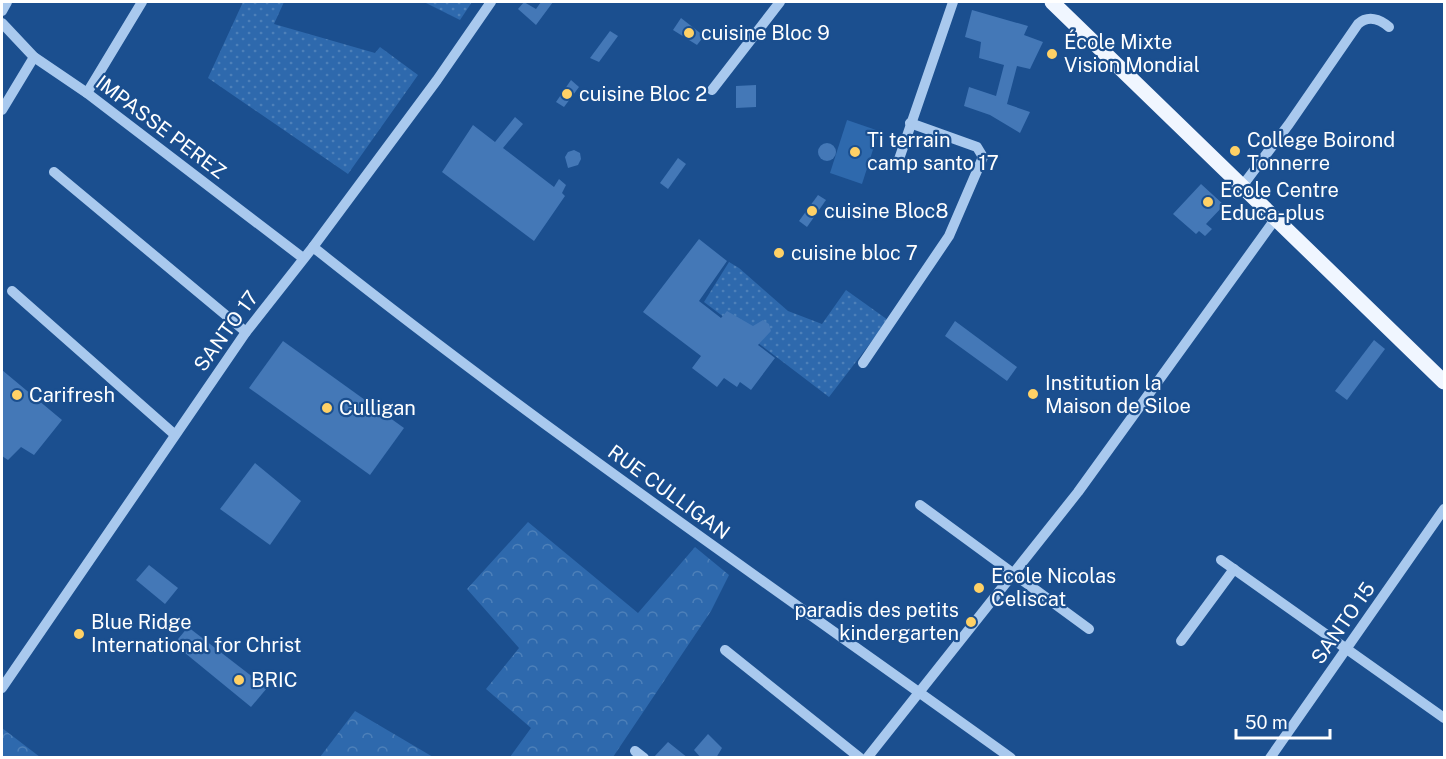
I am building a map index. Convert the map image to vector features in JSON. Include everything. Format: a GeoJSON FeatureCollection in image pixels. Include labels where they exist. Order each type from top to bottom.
{"type":"FeatureCollection","features":[{"type":"Feature","properties":{"kind":"main road"},"geometry":{"type":"LineString","coordinates":[[1052,2],[1444,382]]}},
{"type":"Feature","properties":{"kind":"street"},"geometry":{"type":"LineString","coordinates":[[2,12],[7,2]]}},
{"type":"Feature","properties":{"kind":"street"},"geometry":{"type":"LineString","coordinates":[[87,93],[142,2]]}},
{"type":"Feature","properties":{"kind":"street","name":"SANTO 17"},"geometry":{"type":"LineString","coordinates":[[2,686],[246,332],[313,247],[437,80],[491,2]]}},
{"type":"Feature","properties":{"kind":"street"},"geometry":{"type":"LineString","coordinates":[[712,90],[780,2]]}},
{"type":"Feature","properties":{"kind":"street"},"geometry":{"type":"LineString","coordinates":[[897,165],[953,2]]}},
{"type":"Feature","properties":{"kind":"street"},"geometry":{"type":"LineString","coordinates":[[1243,185],[1362,21],[1377,20],[1389,27]]}},
{"type":"Feature","properties":{"kind":"street","name":"IMPASSE PEREZ"},"geometry":{"type":"LineString","coordinates":[[2,23],[34,57],[87,93],[303,258]]}},
{"type":"Feature","properties":{"kind":"street"},"geometry":{"type":"LineString","coordinates":[[2,110],[34,57]]}},
{"type":"Feature","properties":{"kind":"street"},"geometry":{"type":"LineString","coordinates":[[862,363],[949,236],[982,157],[977,147],[910,123]]}},
{"type":"Feature","properties":{"kind":"street"},"geometry":{"type":"LineString","coordinates":[[54,172],[246,332]]}},
{"type":"Feature","properties":{"kind":"street"},"geometry":{"type":"LineString","coordinates":[[867,758],[1078,492],[1276,218]]}},
{"type":"Feature","properties":{"kind":"street","name":"RUE CULLIGAN"},"geometry":{"type":"LineString","coordinates":[[313,247],[390,308],[631,488],[1011,758]]}},
{"type":"Feature","properties":{"kind":"street"},"geometry":{"type":"LineString","coordinates":[[12,291],[174,434]]}},
{"type":"Feature","properties":{"kind":"street"},"geometry":{"type":"LineString","coordinates":[[920,505],[1012,575],[1089,629]]}},
{"type":"Feature","properties":{"kind":"street","name":"SANTO 15"},"geometry":{"type":"LineString","coordinates":[[1270,758],[1444,509]]}},
{"type":"Feature","properties":{"kind":"street"},"geometry":{"type":"LineString","coordinates":[[1221,560],[1444,718]]}},
{"type":"Feature","properties":{"kind":"street"},"geometry":{"type":"LineString","coordinates":[[1181,641],[1234,569]]}},
{"type":"Feature","properties":{"kind":"street"},"geometry":{"type":"LineString","coordinates":[[725,650],[860,758]]}},
{"type":"Feature","properties":{"kind":"green space"},"geometry":{"type":"Polygon","coordinates":[[[243,2],[284,2],[274,24],[375,53],[380,47],[418,75],[348,174],[208,78],[243,2]]]}},
{"type":"Feature","properties":{"kind":"green space"},"geometry":{"type":"Polygon","coordinates":[[[424,2],[472,2],[460,20],[424,2]]]}},
{"type":"Feature","properties":{"kind":"green space","name":"Ti terrain camp santo 17"},"geometry":{"type":"Polygon","coordinates":[[[847,120],[879,131],[862,184],[830,173],[847,120]]]}},
{"type":"Feature","properties":{"kind":"green space"},"geometry":{"type":"Polygon","coordinates":[[[729,262],[788,311],[822,324],[846,290],[888,320],[829,397],[704,302],[729,262]]]}},
{"type":"Feature","properties":{"kind":"green space"},"geometry":{"type":"Polygon","coordinates":[[[528,522],[638,613],[695,547],[729,575],[711,611],[613,757],[510,757],[531,728],[486,689],[519,648],[467,589],[528,522]]]}},
{"type":"Feature","properties":{"kind":"green space"},"geometry":{"type":"Polygon","coordinates":[[[355,711],[433,757],[320,757],[355,711]]]}},
{"type":"Feature","properties":{"kind":"green space"},"geometry":{"type":"Polygon","coordinates":[[[2,728],[40,757],[2,757],[2,728]]]}},
{"type":"Feature","properties":{"kind":"building"},"geometry":{"type":"Polygon","coordinates":[[[524,2],[536,9],[541,2],[553,2],[536,25],[518,9],[524,2]]]}},
{"type":"Feature","properties":{"kind":"building"},"geometry":{"type":"Polygon","coordinates":[[[972,10],[1028,26],[1024,35],[1043,42],[1030,69],[1017,66],[1007,104],[1030,112],[1020,133],[990,115],[964,106],[969,87],[996,96],[1004,65],[979,58],[981,42],[965,37],[972,10]]]}},
{"type":"Feature","properties":{"kind":"building","name":"cuisine Bloc 9"},"geometry":{"type":"Polygon","coordinates":[[[681,18],[704,36],[697,45],[673,30],[681,18]]]}},
{"type":"Feature","properties":{"kind":"building"},"geometry":{"type":"Polygon","coordinates":[[[610,31],[618,36],[599,62],[590,58],[610,31]]]}},
{"type":"Feature","properties":{"kind":"building","name":"cuisine Bloc 2"},"geometry":{"type":"Polygon","coordinates":[[[571,80],[579,87],[564,107],[556,102],[571,80]]]}},
{"type":"Feature","properties":{"kind":"building"},"geometry":{"type":"Polygon","coordinates":[[[756,85],[756,107],[736,108],[736,86],[756,85]]]}},
{"type":"Feature","properties":{"kind":"building"},"geometry":{"type":"Polygon","coordinates":[[[515,117],[523,124],[503,148],[554,187],[559,179],[566,185],[562,193],[565,196],[534,241],[442,172],[473,125],[495,142],[515,117]]]}},
{"type":"Feature","properties":{"kind":"building"},"geometry":{"type":"Polygon","coordinates":[[[823,143],[831,143],[836,148],[834,159],[823,161],[818,156],[818,148],[823,143]]]}},
{"type":"Feature","properties":{"kind":"building"},"geometry":{"type":"Polygon","coordinates":[[[574,150],[580,153],[581,159],[578,165],[568,168],[565,157],[568,152],[574,150]]]}},
{"type":"Feature","properties":{"kind":"building"},"geometry":{"type":"Polygon","coordinates":[[[678,158],[686,164],[668,189],[660,183],[678,158]]]}},
{"type":"Feature","properties":{"kind":"building"},"geometry":{"type":"Polygon","coordinates":[[[1201,184],[1224,205],[1206,224],[1212,229],[1205,236],[1199,231],[1196,234],[1173,214],[1201,184]]]}},
{"type":"Feature","properties":{"kind":"building","name":"cuisine Bloc8"},"geometry":{"type":"Polygon","coordinates":[[[818,195],[826,200],[807,227],[799,221],[818,195]]]}},
{"type":"Feature","properties":{"kind":"building"},"geometry":{"type":"Polygon","coordinates":[[[699,239],[727,261],[699,301],[721,318],[727,311],[753,326],[763,320],[769,324],[771,331],[758,345],[775,358],[751,390],[740,382],[737,387],[724,378],[717,387],[692,368],[701,356],[643,312],[699,239]]]}},
{"type":"Feature","properties":{"kind":"building"},"geometry":{"type":"Polygon","coordinates":[[[955,321],[1017,367],[1007,381],[945,336],[955,321]]]}},
{"type":"Feature","properties":{"kind":"building"},"geometry":{"type":"Polygon","coordinates":[[[1374,340],[1385,349],[1347,400],[1335,391],[1374,340]]]}},
{"type":"Feature","properties":{"kind":"building","name":"Culligan"},"geometry":{"type":"Polygon","coordinates":[[[283,341],[404,428],[370,475],[249,388],[283,341]]]}},
{"type":"Feature","properties":{"kind":"building","name":"Carifresh"},"geometry":{"type":"Polygon","coordinates":[[[2,370],[62,420],[34,455],[21,447],[8,460],[2,456],[2,370]]]}},
{"type":"Feature","properties":{"kind":"building"},"geometry":{"type":"Polygon","coordinates":[[[255,463],[301,501],[270,545],[220,509],[255,463]]]}},
{"type":"Feature","properties":{"kind":"building"},"geometry":{"type":"Polygon","coordinates":[[[149,565],[178,588],[165,604],[136,580],[149,565]]]}},
{"type":"Feature","properties":{"kind":"building"},"geometry":{"type":"Polygon","coordinates":[[[188,627],[267,688],[251,707],[174,644],[188,627]]]}},
{"type":"Feature","properties":{"kind":"building"},"geometry":{"type":"Polygon","coordinates":[[[708,734],[722,748],[716,758],[701,758],[694,750],[708,734]]]}},
{"type":"Feature","properties":{"kind":"building"},"geometry":{"type":"Polygon","coordinates":[[[668,742],[688,758],[653,758],[668,742]]]}},
{"type":"Feature","properties":{"kind":"place","name":"cuisine Bloc 9"},"geometry":{"type":"Point","coordinates":[689,33]}},
{"type":"Feature","properties":{"kind":"place","name":"École Mixte Vision Mondial"},"geometry":{"type":"Point","coordinates":[1052,54]}},
{"type":"Feature","properties":{"kind":"place","name":"cuisine Bloc 2"},"geometry":{"type":"Point","coordinates":[567,94]}},
{"type":"Feature","properties":{"kind":"place","name":"College Boirond Tonnerre"},"geometry":{"type":"Point","coordinates":[1235,151]}},
{"type":"Feature","properties":{"kind":"place","name":"Ti terrain camp santo 17"},"geometry":{"type":"Point","coordinates":[855,152]}},
{"type":"Feature","properties":{"kind":"place","name":"Ecole Centre Educa-plus"},"geometry":{"type":"Point","coordinates":[1208,202]}},
{"type":"Feature","properties":{"kind":"place","name":"cuisine Bloc8"},"geometry":{"type":"Point","coordinates":[812,211]}},
{"type":"Feature","properties":{"kind":"place","name":"cuisine bloc 7"},"geometry":{"type":"Point","coordinates":[779,253]}},
{"type":"Feature","properties":{"kind":"place","name":"Institution la Maison de Siloe"},"geometry":{"type":"Point","coordinates":[1033,394]}},
{"type":"Feature","properties":{"kind":"place","name":"Carifresh"},"geometry":{"type":"Point","coordinates":[17,395]}},
{"type":"Feature","properties":{"kind":"place","name":"Culligan"},"geometry":{"type":"Point","coordinates":[327,408]}},
{"type":"Feature","properties":{"kind":"place","name":"Ecole Nicolas Celiscat"},"geometry":{"type":"Point","coordinates":[979,588]}},
{"type":"Feature","properties":{"kind":"place","name":"paradis des petits kindergarten"},"geometry":{"type":"Point","coordinates":[971,622]}},
{"type":"Feature","properties":{"kind":"place","name":"Blue Ridge International for Christ"},"geometry":{"type":"Point","coordinates":[79,634]}},
{"type":"Feature","properties":{"kind":"place","name":"BRIC"},"geometry":{"type":"Point","coordinates":[239,680]}}]}
